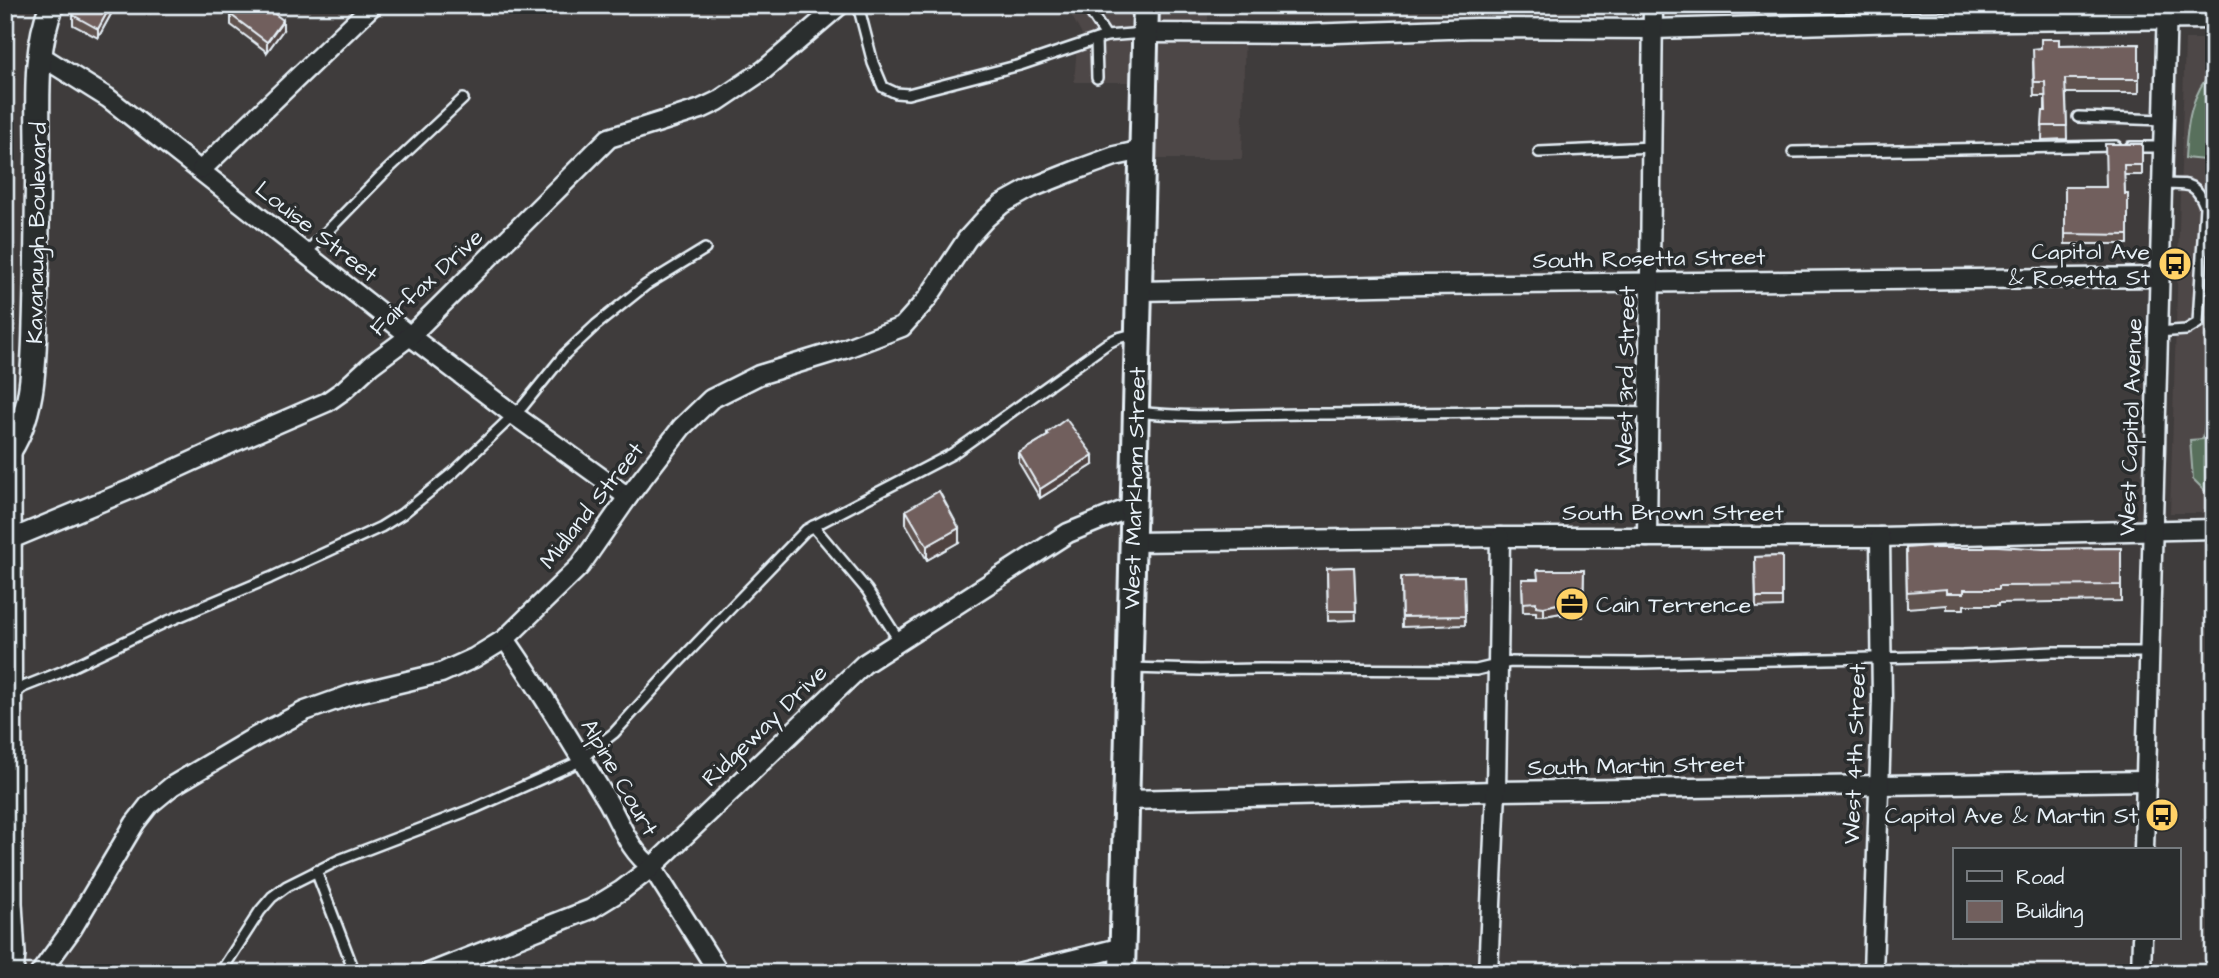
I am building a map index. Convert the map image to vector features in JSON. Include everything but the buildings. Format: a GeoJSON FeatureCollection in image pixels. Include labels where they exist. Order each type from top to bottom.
{"type":"FeatureCollection","features":[{"type":"Feature","properties":{"kind":"main road","name":"West Markham Street"},"geometry":{"type":"LineString","coordinates":[[1122,973],[1146,5]]}},
{"type":"Feature","properties":{"kind":"street"},"geometry":{"type":"LineString","coordinates":[[201,170],[373,5]]}},
{"type":"Feature","properties":{"kind":"street","name":"Fairfax Drive"},"geometry":{"type":"LineString","coordinates":[[9,540],[327,402],[410,336],[609,138],[701,109],[718,101],[764,70],[840,5]]}},
{"type":"Feature","properties":{"kind":"street","name":"West 3rd Street"},"geometry":{"type":"LineString","coordinates":[[1647,537],[1653,5]]}},
{"type":"Feature","properties":{"kind":"street","name":"Kavanaugh Boulevard"},"geometry":{"type":"LineString","coordinates":[[7,455],[27,408],[34,368],[41,56],[46,8]]}},
{"type":"Feature","properties":{"kind":"street"},"geometry":{"type":"LineString","coordinates":[[1145,33],[1307,34],[1475,28],[1653,29],[1903,14],[2166,13],[2214,19]]}},
{"type":"Feature","properties":{"kind":"street","name":"West Capitol Avenue"},"geometry":{"type":"LineString","coordinates":[[2144,848],[2166,13]]}},
{"type":"Feature","properties":{"kind":"street","name":"Louise Street"},"geometry":{"type":"LineString","coordinates":[[41,56],[108,98],[410,336],[628,497]]}},
{"type":"Feature","properties":{"kind":"street","name":"Midland Street"},"geometry":{"type":"LineString","coordinates":[[40,973],[72,929],[135,823],[149,805],[172,786],[305,711],[353,694],[441,673],[474,658],[505,639],[580,566],[628,497],[682,427],[711,399],[759,375],[844,349],[902,327],[927,299],[967,240],[1002,204],[1031,188],[1079,169],[1115,156],[1143,150]]}},
{"type":"Feature","properties":{"kind":"street","name":"South Rosetta Street"},"geometry":{"type":"LineString","coordinates":[[1140,291],[1423,285],[2158,277]]}},
{"type":"Feature","properties":{"kind":"street"},"geometry":{"type":"LineString","coordinates":[[7,455],[10,960]]}},
{"type":"Feature","properties":{"kind":"street","name":"Ridgeway Drive"},"geometry":{"type":"LineString","coordinates":[[429,973],[591,908],[622,890],[652,867],[864,664],[1068,533],[1134,506]]}},
{"type":"Feature","properties":{"kind":"street","name":"South Brown Street"},"geometry":{"type":"LineString","coordinates":[[1133,542],[1500,537],[1880,537],[2214,529]]}},
{"type":"Feature","properties":{"kind":"street"},"geometry":{"type":"LineString","coordinates":[[1488,973],[1496,791],[1500,537]]}},
{"type":"Feature","properties":{"kind":"street","name":"West 4th Street"},"geometry":{"type":"LineString","coordinates":[[1872,973],[1880,786],[1880,537]]}},
{"type":"Feature","properties":{"kind":"street","name":"Alpine Court"},"geometry":{"type":"LineString","coordinates":[[505,639],[541,690],[634,851],[652,867],[719,973]]}},
{"type":"Feature","properties":{"kind":"street","name":"South Martin Street"},"geometry":{"type":"LineString","coordinates":[[1127,800],[1496,791],[2146,782]]}},
{"type":"Feature","properties":{"kind":"street"},"geometry":{"type":"LineString","coordinates":[[2141,973],[2142,940]]}},
{"type":"Feature","properties":{"kind":"street"},"geometry":{"type":"LineString","coordinates":[[1018,973],[1123,947]]}},
{"type":"Feature","properties":{"kind":"lane"},"geometry":{"type":"LineString","coordinates":[[858,5],[873,63],[883,87],[896,93],[908,94],[967,80],[1106,36],[1145,33]]}},
{"type":"Feature","properties":{"kind":"lane"},"geometry":{"type":"LineString","coordinates":[[1086,5],[1106,36]]}},
{"type":"Feature","properties":{"kind":"lane"},"geometry":{"type":"LineString","coordinates":[[1096,40],[1097,78]]}},
{"type":"Feature","properties":{"kind":"lane"},"geometry":{"type":"LineString","coordinates":[[306,253],[391,166],[463,99]]}},
{"type":"Feature","properties":{"kind":"lane"},"geometry":{"type":"LineString","coordinates":[[2078,117],[2164,120]]}},
{"type":"Feature","properties":{"kind":"lane"},"geometry":{"type":"LineString","coordinates":[[1539,152],[1653,147]]}},
{"type":"Feature","properties":{"kind":"lane"},"geometry":{"type":"LineString","coordinates":[[1793,152],[2163,147]]}},
{"type":"Feature","properties":{"kind":"lane"},"geometry":{"type":"LineString","coordinates":[[2157,332],[2186,330],[2198,323],[2205,206],[2199,191],[2193,186],[2162,184]]}},
{"type":"Feature","properties":{"kind":"lane"},"geometry":{"type":"LineString","coordinates":[[8,697],[23,687],[73,667],[177,617],[381,527],[402,514],[454,472],[523,407],[565,354],[596,325],[646,285],[705,249]]}},
{"type":"Feature","properties":{"kind":"lane"},"geometry":{"type":"LineString","coordinates":[[220,973],[260,912],[272,897],[287,886],[339,860],[475,808],[574,764],[614,733],[673,668],[813,526],[931,467],[1108,342],[1139,333]]}},
{"type":"Feature","properties":{"kind":"lane"},"geometry":{"type":"LineString","coordinates":[[1137,412],[1235,416],[1487,412],[1649,413]]}},
{"type":"Feature","properties":{"kind":"lane"},"geometry":{"type":"LineString","coordinates":[[813,526],[867,590],[900,642]]}},
{"type":"Feature","properties":{"kind":"lane"},"geometry":{"type":"LineString","coordinates":[[1130,668],[1476,670],[1510,662],[1640,663],[2149,652]]}},
{"type":"Feature","properties":{"kind":"lane"},"geometry":{"type":"LineString","coordinates":[[316,871],[355,973]]}},
{"type":"Feature","properties":{"kind":"shaded area"},"geometry":{"type":"Polygon","coordinates":[[[1066,5],[1130,5],[1129,82],[1074,82],[1077,46],[1083,37],[1066,5]]]}},
{"type":"Feature","properties":{"kind":"shaded area"},"geometry":{"type":"Polygon","coordinates":[[[1159,5],[1208,5],[1208,21],[1245,21],[1242,159],[1155,159],[1159,5]]]}},
{"type":"Feature","properties":{"kind":"shaded area"},"geometry":{"type":"Polygon","coordinates":[[[2185,39],[2214,39],[2214,513],[2170,513],[2185,39]]]}},
{"type":"Feature","properties":{"kind":"green space"},"geometry":{"type":"Polygon","coordinates":[[[2214,69],[2214,161],[2185,158],[2191,110],[2200,89],[2214,69]]]}},
{"type":"Feature","properties":{"kind":"green space"},"geometry":{"type":"Polygon","coordinates":[[[2208,317],[2214,318],[2214,490],[2205,491],[2193,479],[2190,440],[2203,439],[2208,317]]]}},
{"type":"Feature","properties":{"kind":"place","name":"Capitol Ave & Rosetta St"},"geometry":{"type":"Point","coordinates":[2175,264]}},
{"type":"Feature","properties":{"kind":"place","name":"Cain Terrence"},"geometry":{"type":"Point","coordinates":[1572,604]}},
{"type":"Feature","properties":{"kind":"place","name":"Capitol Ave & Martin St"},"geometry":{"type":"Point","coordinates":[2162,815]}}]}
